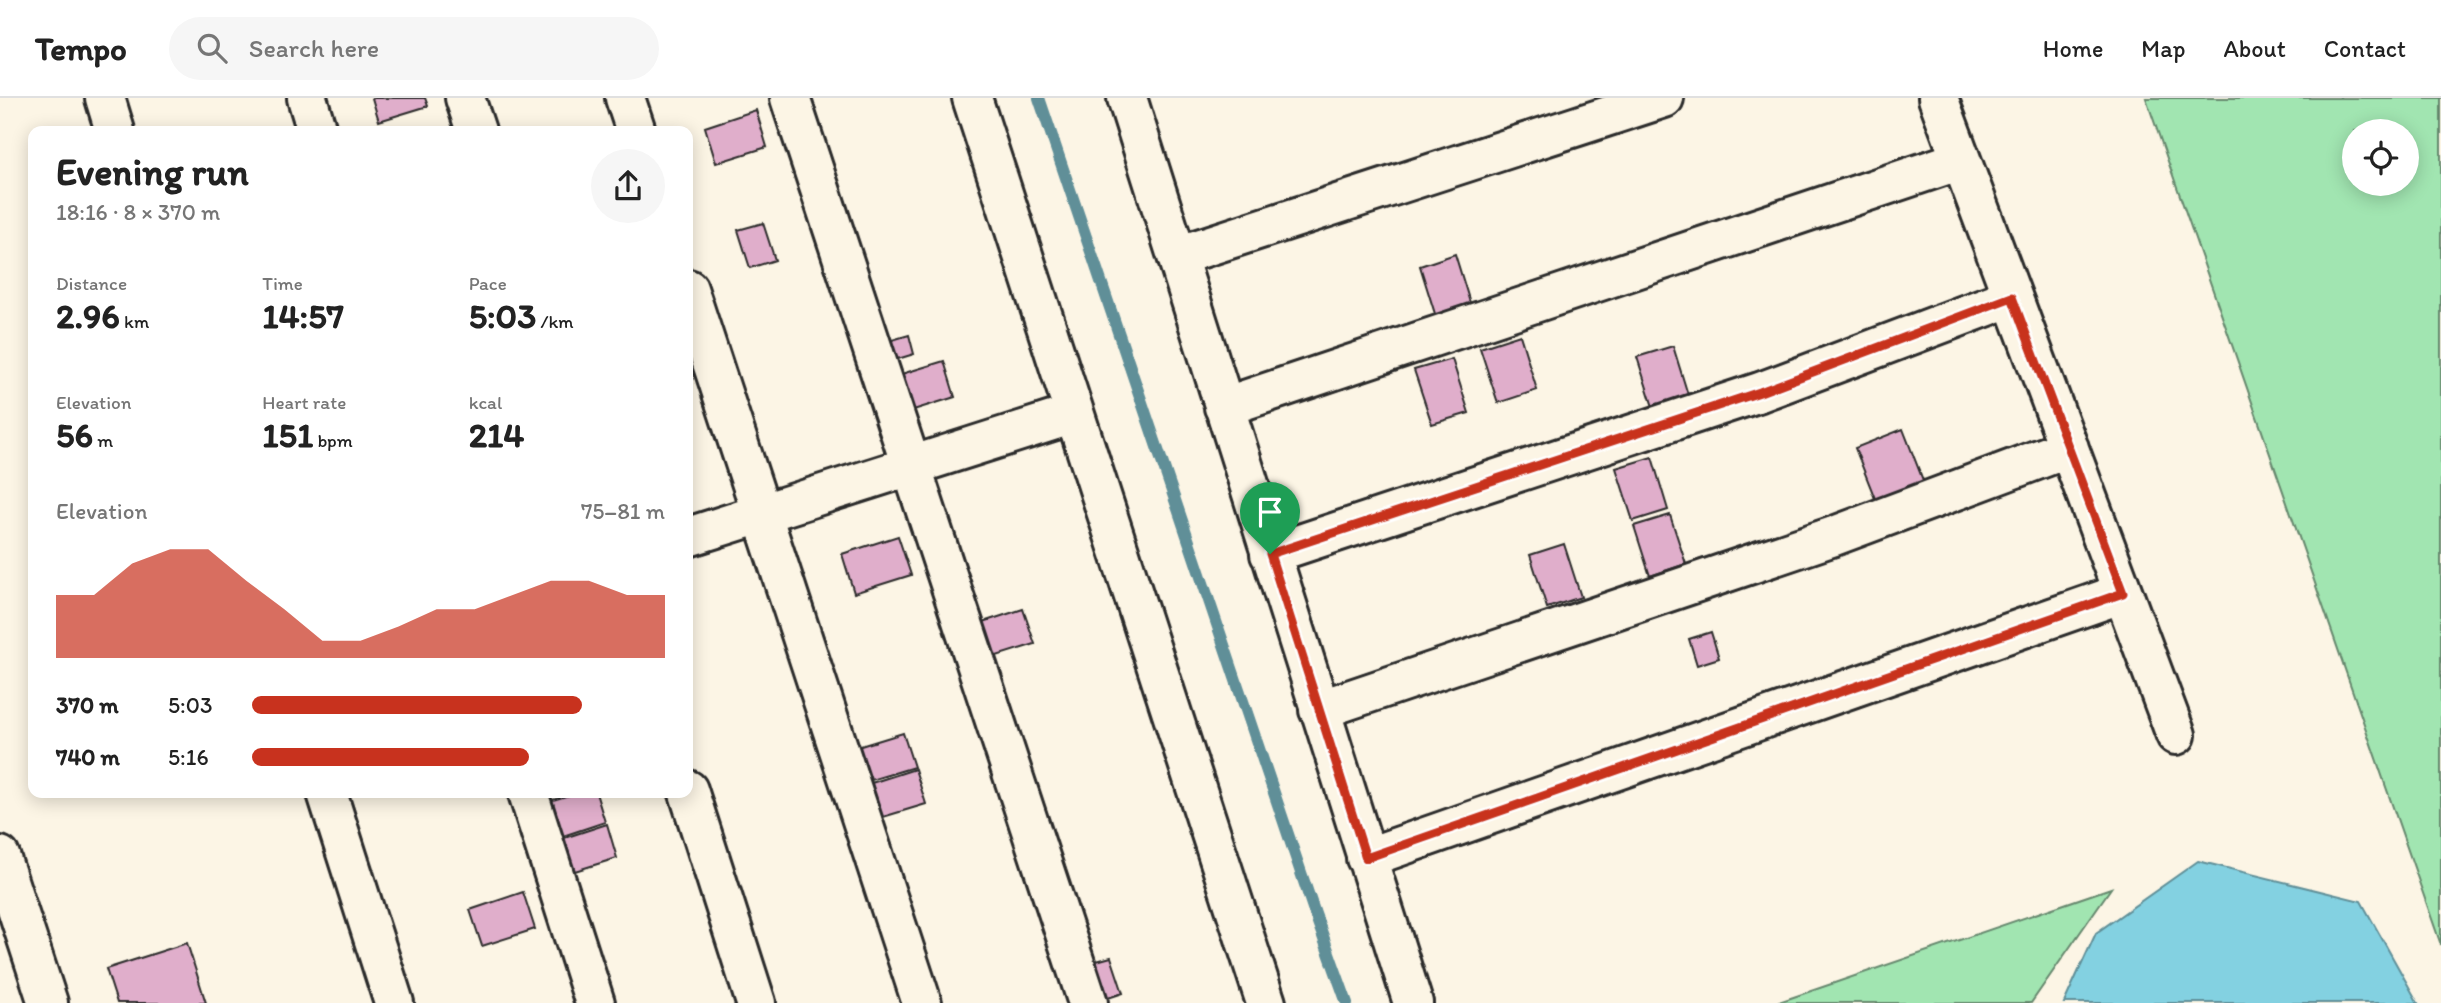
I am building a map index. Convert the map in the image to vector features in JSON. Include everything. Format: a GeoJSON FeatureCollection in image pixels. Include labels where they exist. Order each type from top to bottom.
{"type":"FeatureCollection","features":[{"type":"Feature","properties":{"kind":"street"},"geometry":{"type":"LineString","coordinates":[[105,98],[113,126]]}},
{"type":"Feature","properties":{"kind":"street"},"geometry":{"type":"LineString","coordinates":[[307,98],[315,126]]}},
{"type":"Feature","properties":{"kind":"street"},"geometry":{"type":"LineString","coordinates":[[465,98],[474,126]]}},
{"type":"Feature","properties":{"kind":"street"},"geometry":{"type":"LineString","coordinates":[[625,98],[634,126]]}},
{"type":"Feature","properties":{"kind":"street"},"geometry":{"type":"LineString","coordinates":[[790,98],[1088,1003]]}},
{"type":"Feature","properties":{"kind":"street"},"geometry":{"type":"LineString","coordinates":[[972,98],[1266,1003]]}},
{"type":"Feature","properties":{"kind":"street"},"geometry":{"type":"LineString","coordinates":[[1127,98],[1412,1003]]}},
{"type":"Feature","properties":{"kind":"street"},"geometry":{"type":"LineString","coordinates":[[1177,256],[1664,98]]}},
{"type":"Feature","properties":{"kind":"street"},"geometry":{"type":"LineString","coordinates":[[1938,98],[2176,735]]}},
{"type":"Feature","properties":{"kind":"street"},"geometry":{"type":"LineString","coordinates":[[1224,407],[1961,160]]}},
{"type":"Feature","properties":{"kind":"street"},"geometry":{"type":"LineString","coordinates":[[1270,554],[1760,392],[2012,297]]}},
{"type":"Feature","properties":{"kind":"street"},"geometry":{"type":"LineString","coordinates":[[693,304],[922,1003]]}},
{"type":"Feature","properties":{"kind":"street"},"geometry":{"type":"LineString","coordinates":[[693,535],[1074,414]]}},
{"type":"Feature","properties":{"kind":"street"},"geometry":{"type":"LineString","coordinates":[[1319,710],[1834,536],[2069,448]]}},
{"type":"Feature","properties":{"kind":"street"},"geometry":{"type":"LineString","coordinates":[[1366,858],[2123,593]]}},
{"type":"Feature","properties":{"kind":"street"},"geometry":{"type":"LineString","coordinates":[[329,798],[394,1003]]}},
{"type":"Feature","properties":{"kind":"street"},"geometry":{"type":"LineString","coordinates":[[530,798],[595,1003]]}},
{"type":"Feature","properties":{"kind":"street"},"geometry":{"type":"LineString","coordinates":[[691,798],[756,1003]]}},
{"type":"Feature","properties":{"kind":"street"},"geometry":{"type":"LineString","coordinates":[[0,856],[48,1003]]}},
{"type":"Feature","properties":{"kind":"green space"},"geometry":{"type":"Polygon","coordinates":[[[2146,98],[2441,98],[2441,945],[2146,98]]]}},
{"type":"Feature","properties":{"kind":"green space"},"geometry":{"type":"Polygon","coordinates":[[[2111,888],[2031,1003],[1776,1003],[2111,888]]]}},
{"type":"Feature","properties":{"kind":"water"},"geometry":{"type":"Polygon","coordinates":[[[2198,861],[2361,901],[2418,1003],[2064,1003],[2096,933],[2198,861]]]}},
{"type":"Feature","properties":{"kind":"building"},"geometry":{"type":"Polygon","coordinates":[[[372,98],[425,98],[428,106],[379,121],[372,98]]]}},
{"type":"Feature","properties":{"kind":"building"},"geometry":{"type":"Polygon","coordinates":[[[756,110],[767,147],[716,163],[705,127],[756,110]]]}},
{"type":"Feature","properties":{"kind":"building"},"geometry":{"type":"Polygon","coordinates":[[[763,223],[775,260],[750,268],[738,230],[763,223]]]}},
{"type":"Feature","properties":{"kind":"building"},"geometry":{"type":"Polygon","coordinates":[[[1455,254],[1471,306],[1436,317],[1420,266],[1455,254]]]}},
{"type":"Feature","properties":{"kind":"building"},"geometry":{"type":"Polygon","coordinates":[[[909,335],[914,354],[888,362],[882,343],[909,335]]]}},
{"type":"Feature","properties":{"kind":"building"},"geometry":{"type":"Polygon","coordinates":[[[1520,335],[1537,390],[1498,403],[1480,348],[1520,335]]]}},
{"type":"Feature","properties":{"kind":"building"},"geometry":{"type":"Polygon","coordinates":[[[1673,346],[1689,398],[1654,410],[1637,357],[1673,346]]]}},
{"type":"Feature","properties":{"kind":"building"},"geometry":{"type":"Polygon","coordinates":[[[1452,359],[1469,413],[1432,424],[1414,370],[1452,359]]]}},
{"type":"Feature","properties":{"kind":"building"},"geometry":{"type":"Polygon","coordinates":[[[944,361],[955,397],[907,412],[895,376],[944,361]]]}},
{"type":"Feature","properties":{"kind":"building"},"geometry":{"type":"Polygon","coordinates":[[[1903,429],[1924,483],[1876,501],[1855,448],[1903,429]]]}},
{"type":"Feature","properties":{"kind":"building"},"geometry":{"type":"Polygon","coordinates":[[[1652,457],[1668,510],[1633,521],[1616,468],[1652,457]]]}},
{"type":"Feature","properties":{"kind":"building"},"geometry":{"type":"Polygon","coordinates":[[[1670,515],[1686,564],[1650,576],[1634,526],[1670,515]]]}},
{"type":"Feature","properties":{"kind":"building"},"geometry":{"type":"Polygon","coordinates":[[[898,536],[911,575],[854,593],[842,554],[898,536]]]}},
{"type":"Feature","properties":{"kind":"building"},"geometry":{"type":"Polygon","coordinates":[[[1564,544],[1581,597],[1547,608],[1530,555],[1564,544]]]}},
{"type":"Feature","properties":{"kind":"building"},"geometry":{"type":"Polygon","coordinates":[[[1023,609],[1035,644],[984,660],[974,625],[1023,609]]]}},
{"type":"Feature","properties":{"kind":"building"},"geometry":{"type":"Polygon","coordinates":[[[1711,632],[1719,658],[1697,665],[1689,639],[1711,632]]]}},
{"type":"Feature","properties":{"kind":"building"},"geometry":{"type":"Polygon","coordinates":[[[903,733],[914,767],[861,783],[851,749],[903,733]]]}},
{"type":"Feature","properties":{"kind":"building"},"geometry":{"type":"Polygon","coordinates":[[[915,769],[926,804],[873,820],[862,786],[915,769]]]}},
{"type":"Feature","properties":{"kind":"building"},"geometry":{"type":"Polygon","coordinates":[[[560,798],[598,798],[605,822],[554,839],[543,803],[560,798]]]}},
{"type":"Feature","properties":{"kind":"building"},"geometry":{"type":"Polygon","coordinates":[[[607,824],[617,858],[565,874],[555,841],[607,824]]]}},
{"type":"Feature","properties":{"kind":"building"},"geometry":{"type":"Polygon","coordinates":[[[523,892],[535,929],[482,946],[470,910],[523,892]]]}},
{"type":"Feature","properties":{"kind":"building"},"geometry":{"type":"Polygon","coordinates":[[[187,943],[206,1003],[117,1003],[106,969],[187,943]]]}},
{"type":"Feature","properties":{"kind":"building"},"geometry":{"type":"Polygon","coordinates":[[[1111,957],[1123,993],[1093,1003],[1082,965],[1111,957]]]}},
{"type":"Feature","properties":{"kind":"waterway"},"geometry":{"type":"LineString","coordinates":[[1039,98],[1347,1003]]}},
{"type":"Feature","properties":{"kind":"route"},"geometry":{"type":"LineString","coordinates":[[2012,297],[2123,593],[1366,858],[1270,554],[1760,392],[2012,297]]}}]}
